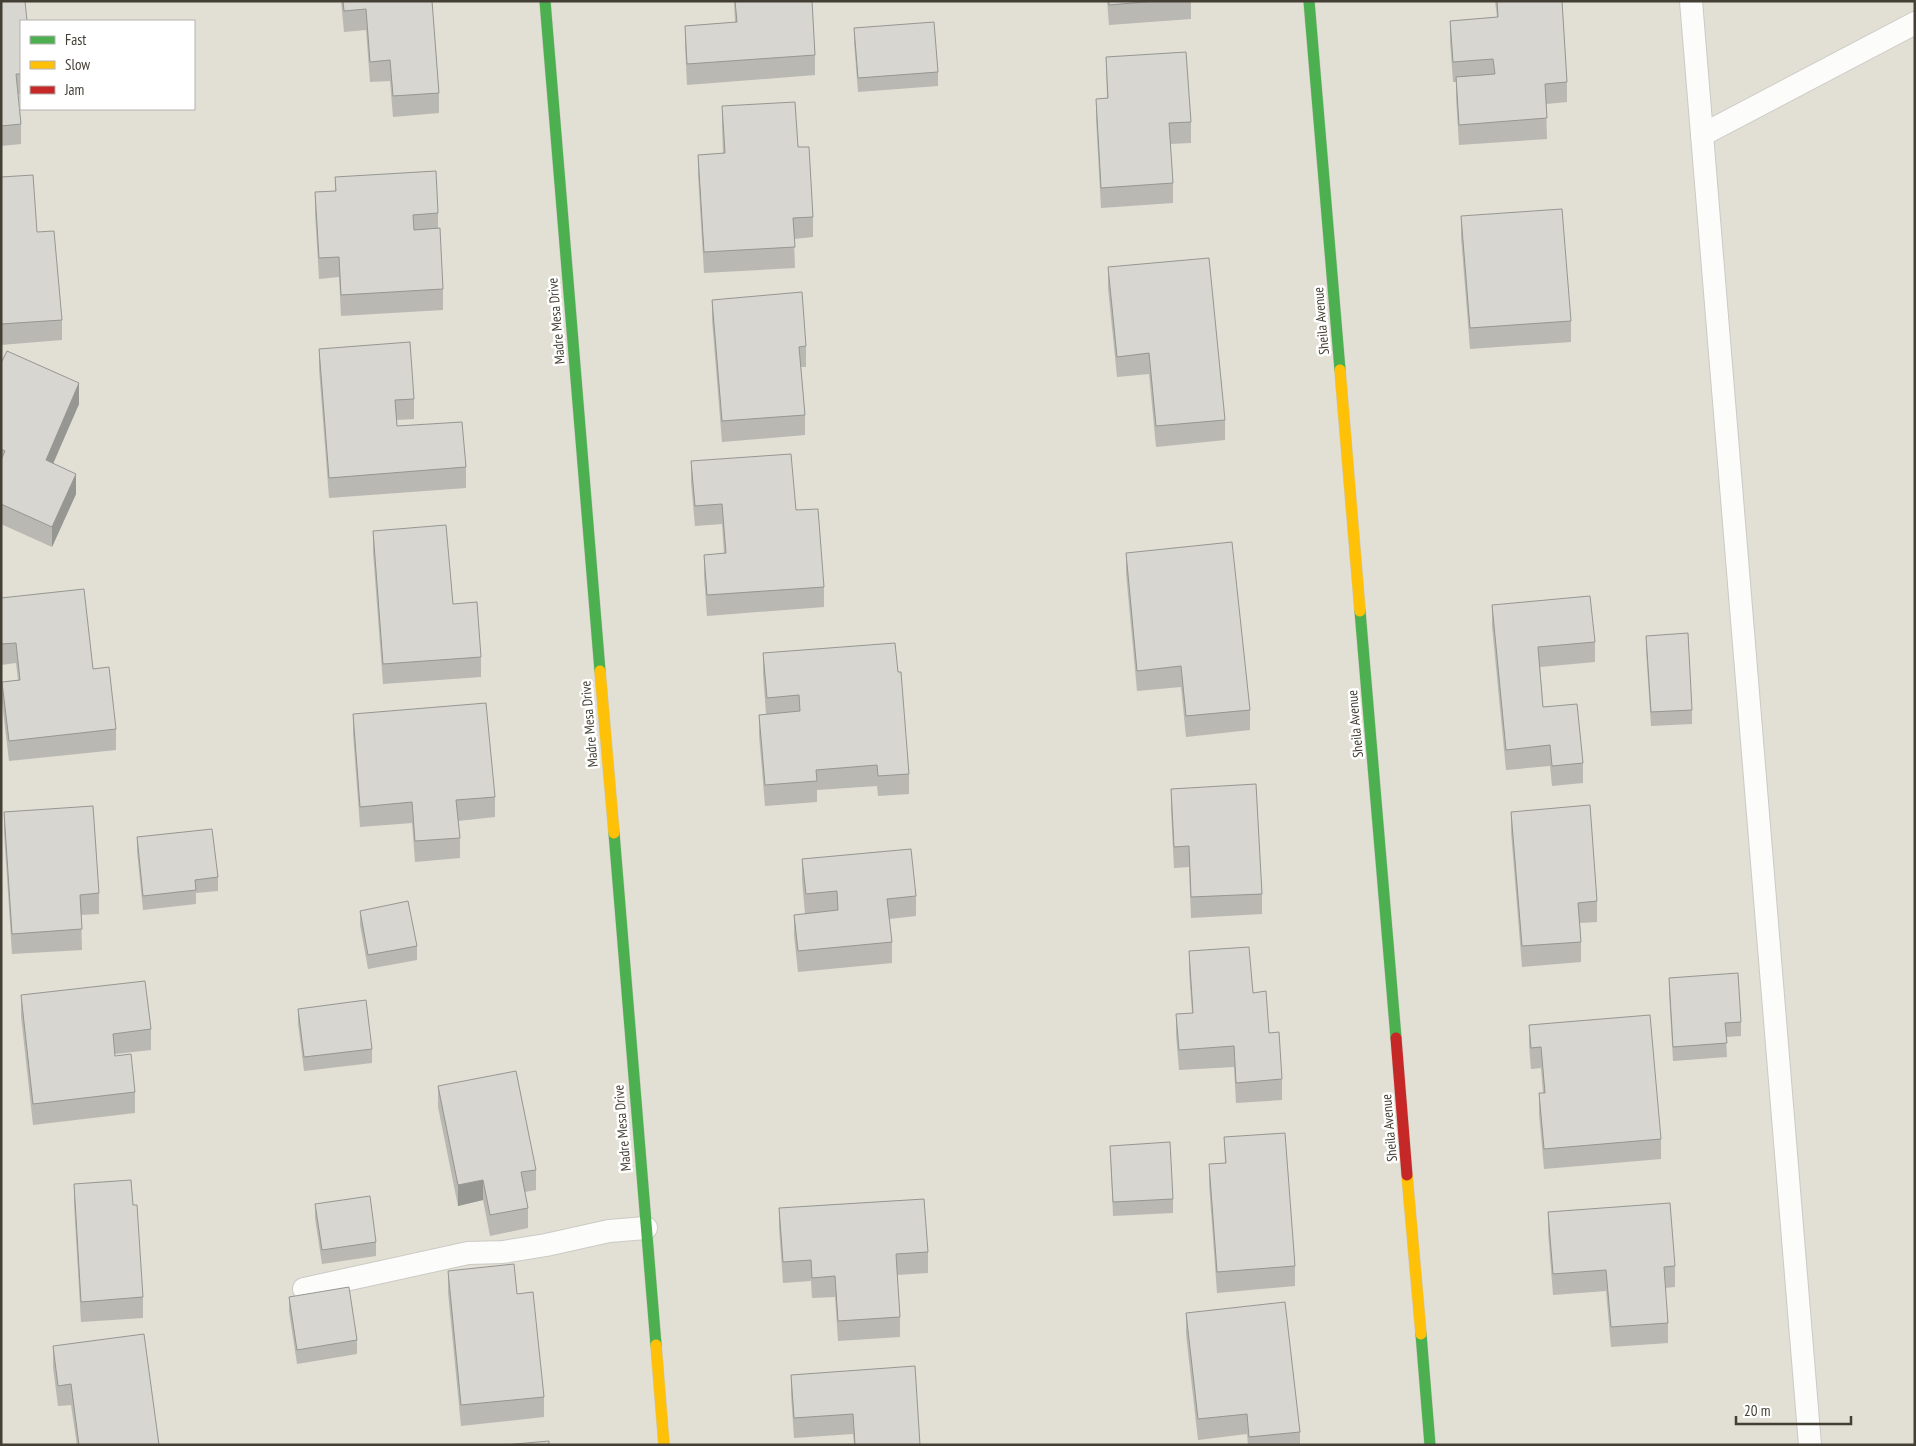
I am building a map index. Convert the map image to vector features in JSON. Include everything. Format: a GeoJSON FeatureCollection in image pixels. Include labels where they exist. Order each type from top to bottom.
{"type":"FeatureCollection","features":[{"type":"Feature","properties":{"kind":"street","name":"Madre Mesa Drive"},"geometry":{"type":"LineString","coordinates":[[545,1],[664,1445]]}},
{"type":"Feature","properties":{"kind":"street","name":"Sheila Avenue"},"geometry":{"type":"LineString","coordinates":[[1309,1],[1430,1445]]}},
{"type":"Feature","properties":{"kind":"lane"},"geometry":{"type":"LineString","coordinates":[[1691,1],[1810,1445]]}},
{"type":"Feature","properties":{"kind":"lane"},"geometry":{"type":"LineString","coordinates":[[1702,135],[1915,23]]}},
{"type":"Feature","properties":{"kind":"lane"},"geometry":{"type":"LineString","coordinates":[[304,1289],[468,1253],[503,1252],[609,1232],[646,1228]]}},
{"type":"Feature","properties":{"kind":"shaded area"},"geometry":{"type":"Polygon","coordinates":[[[1,1],[1915,1],[1915,1445],[1,1445],[1,1]]]}},
{"type":"Feature","properties":{"kind":"building"},"geometry":{"type":"Polygon","coordinates":[[[1,1],[25,1],[27,20],[20,20],[20,74],[16,74],[21,124],[1,126],[1,1]]]}},
{"type":"Feature","properties":{"kind":"building"},"geometry":{"type":"Polygon","coordinates":[[[343,1],[432,1],[439,93],[393,96],[390,60],[370,62],[366,9],[344,11],[343,1]]]}},
{"type":"Feature","properties":{"kind":"building"},"geometry":{"type":"Polygon","coordinates":[[[735,1],[812,1],[815,55],[687,64],[685,26],[737,22],[735,1]]]}},
{"type":"Feature","properties":{"kind":"building"},"geometry":{"type":"Polygon","coordinates":[[[1109,1],[1157,1],[1109,5],[1109,1]]]}},
{"type":"Feature","properties":{"kind":"building"},"geometry":{"type":"Polygon","coordinates":[[[1497,1],[1562,1],[1567,82],[1545,84],[1547,118],[1459,125],[1456,77],[1495,74],[1493,59],[1453,62],[1450,21],[1498,17],[1497,1]]]}},
{"type":"Feature","properties":{"kind":"building"},"geometry":{"type":"Polygon","coordinates":[[[934,22],[938,72],[858,78],[854,28],[934,22]]]}},
{"type":"Feature","properties":{"kind":"building"},"geometry":{"type":"Polygon","coordinates":[[[1186,52],[1191,122],[1169,123],[1173,183],[1101,188],[1096,99],[1108,98],[1106,57],[1186,52]]]}},
{"type":"Feature","properties":{"kind":"building"},"geometry":{"type":"Polygon","coordinates":[[[795,102],[798,147],[809,147],[813,217],[793,218],[795,247],[704,252],[698,155],[725,153],[722,106],[795,102]]]}},
{"type":"Feature","properties":{"kind":"building"},"geometry":{"type":"Polygon","coordinates":[[[436,171],[438,213],[413,215],[414,230],[440,228],[443,289],[341,295],[339,257],[319,258],[315,192],[336,191],[335,177],[436,171]]]}},
{"type":"Feature","properties":{"kind":"building"},"geometry":{"type":"Polygon","coordinates":[[[33,175],[37,232],[54,231],[62,320],[1,324],[1,177],[33,175]]]}},
{"type":"Feature","properties":{"kind":"building"},"geometry":{"type":"Polygon","coordinates":[[[1562,209],[1571,321],[1470,328],[1461,216],[1562,209]]]}},
{"type":"Feature","properties":{"kind":"building"},"geometry":{"type":"Polygon","coordinates":[[[1209,258],[1225,420],[1156,426],[1149,353],[1117,357],[1108,267],[1209,258]]]}},
{"type":"Feature","properties":{"kind":"building"},"geometry":{"type":"Polygon","coordinates":[[[802,292],[806,346],[799,347],[805,415],[722,421],[712,300],[802,292]]]}},
{"type":"Feature","properties":{"kind":"building"},"geometry":{"type":"Polygon","coordinates":[[[410,342],[414,399],[395,400],[397,426],[462,422],[466,467],[329,478],[319,349],[410,342]]]}},
{"type":"Feature","properties":{"kind":"building"},"geometry":{"type":"Polygon","coordinates":[[[7,351],[79,383],[46,460],[76,474],[52,527],[1,504],[1,460],[5,451],[1,449],[1,363],[7,351]]]}},
{"type":"Feature","properties":{"kind":"building"},"geometry":{"type":"Polygon","coordinates":[[[791,454],[796,510],[818,509],[824,587],[707,595],[704,555],[726,553],[722,504],[695,506],[691,461],[791,454]]]}},
{"type":"Feature","properties":{"kind":"building"},"geometry":{"type":"Polygon","coordinates":[[[446,525],[453,604],[477,602],[481,657],[383,664],[373,531],[446,525]]]}},
{"type":"Feature","properties":{"kind":"building"},"geometry":{"type":"Polygon","coordinates":[[[1232,542],[1250,710],[1186,716],[1181,666],[1137,671],[1126,553],[1232,542]]]}},
{"type":"Feature","properties":{"kind":"building"},"geometry":{"type":"Polygon","coordinates":[[[84,589],[93,669],[109,667],[116,729],[9,741],[2,682],[20,680],[16,643],[1,644],[1,598],[84,589]]]}},
{"type":"Feature","properties":{"kind":"building"},"geometry":{"type":"Polygon","coordinates":[[[1590,596],[1595,642],[1538,647],[1543,707],[1577,704],[1583,763],[1552,766],[1550,745],[1506,750],[1492,605],[1590,596]]]}},
{"type":"Feature","properties":{"kind":"building"},"geometry":{"type":"Polygon","coordinates":[[[1688,633],[1692,710],[1651,712],[1646,636],[1688,633]]]}},
{"type":"Feature","properties":{"kind":"building"},"geometry":{"type":"Polygon","coordinates":[[[895,643],[898,672],[901,672],[909,774],[878,776],[877,765],[816,770],[817,781],[765,785],[759,715],[800,711],[799,695],[767,698],[763,653],[895,643]]]}},
{"type":"Feature","properties":{"kind":"building"},"geometry":{"type":"Polygon","coordinates":[[[486,703],[495,797],[456,800],[460,838],[415,841],[412,802],[360,807],[353,714],[486,703]]]}},
{"type":"Feature","properties":{"kind":"building"},"geometry":{"type":"Polygon","coordinates":[[[1256,784],[1262,894],[1191,897],[1189,846],[1174,847],[1171,789],[1256,784]]]}},
{"type":"Feature","properties":{"kind":"building"},"geometry":{"type":"Polygon","coordinates":[[[1590,805],[1597,901],[1578,903],[1581,942],[1522,946],[1511,812],[1590,805]]]}},
{"type":"Feature","properties":{"kind":"building"},"geometry":{"type":"Polygon","coordinates":[[[93,806],[99,893],[80,895],[82,929],[12,934],[4,812],[93,806]]]}},
{"type":"Feature","properties":{"kind":"building"},"geometry":{"type":"Polygon","coordinates":[[[212,829],[218,877],[195,880],[196,890],[143,896],[137,837],[212,829]]]}},
{"type":"Feature","properties":{"kind":"building"},"geometry":{"type":"Polygon","coordinates":[[[911,849],[916,896],[887,899],[892,942],[798,951],[794,915],[838,910],[837,891],[806,894],[802,859],[911,849]]]}},
{"type":"Feature","properties":{"kind":"building"},"geometry":{"type":"Polygon","coordinates":[[[408,901],[417,946],[368,955],[360,911],[408,901]]]}},
{"type":"Feature","properties":{"kind":"building"},"geometry":{"type":"Polygon","coordinates":[[[1249,947],[1253,993],[1266,991],[1269,1033],[1279,1032],[1282,1079],[1236,1083],[1234,1046],[1179,1050],[1176,1014],[1193,1013],[1189,951],[1249,947]]]}},
{"type":"Feature","properties":{"kind":"building"},"geometry":{"type":"Polygon","coordinates":[[[1738,973],[1741,1022],[1725,1023],[1727,1043],[1673,1047],[1669,978],[1738,973]]]}},
{"type":"Feature","properties":{"kind":"building"},"geometry":{"type":"Polygon","coordinates":[[[145,981],[151,1029],[113,1034],[115,1056],[131,1054],[135,1092],[33,1104],[21,995],[145,981]]]}},
{"type":"Feature","properties":{"kind":"building"},"geometry":{"type":"Polygon","coordinates":[[[366,1000],[372,1049],[304,1057],[298,1009],[366,1000]]]}},
{"type":"Feature","properties":{"kind":"building"},"geometry":{"type":"Polygon","coordinates":[[[1650,1015],[1661,1139],[1544,1149],[1539,1093],[1545,1093],[1541,1047],[1531,1048],[1529,1025],[1650,1015]]]}},
{"type":"Feature","properties":{"kind":"building"},"geometry":{"type":"Polygon","coordinates":[[[516,1071],[536,1170],[521,1172],[528,1208],[490,1215],[483,1180],[458,1185],[438,1086],[516,1071]]]}},
{"type":"Feature","properties":{"kind":"building"},"geometry":{"type":"Polygon","coordinates":[[[1285,1133],[1295,1266],[1217,1272],[1209,1164],[1226,1163],[1224,1137],[1285,1133]]]}},
{"type":"Feature","properties":{"kind":"building"},"geometry":{"type":"Polygon","coordinates":[[[1170,1142],[1173,1199],[1113,1202],[1110,1146],[1170,1142]]]}},
{"type":"Feature","properties":{"kind":"building"},"geometry":{"type":"Polygon","coordinates":[[[131,1180],[133,1205],[137,1205],[143,1297],[81,1302],[74,1184],[131,1180]]]}},
{"type":"Feature","properties":{"kind":"building"},"geometry":{"type":"Polygon","coordinates":[[[370,1196],[376,1242],[322,1250],[315,1204],[370,1196]]]}},
{"type":"Feature","properties":{"kind":"building"},"geometry":{"type":"Polygon","coordinates":[[[924,1199],[928,1252],[896,1254],[900,1317],[838,1321],[835,1276],[812,1278],[811,1260],[783,1262],[779,1208],[924,1199]]]}},
{"type":"Feature","properties":{"kind":"building"},"geometry":{"type":"Polygon","coordinates":[[[1670,1203],[1675,1266],[1664,1267],[1668,1323],[1611,1327],[1606,1270],[1553,1274],[1548,1212],[1670,1203]]]}},
{"type":"Feature","properties":{"kind":"building"},"geometry":{"type":"Polygon","coordinates":[[[514,1264],[517,1294],[533,1292],[544,1397],[461,1405],[448,1271],[514,1264]]]}},
{"type":"Feature","properties":{"kind":"building"},"geometry":{"type":"Polygon","coordinates":[[[349,1287],[357,1340],[297,1350],[289,1297],[349,1287]]]}},
{"type":"Feature","properties":{"kind":"building"},"geometry":{"type":"Polygon","coordinates":[[[1285,1302],[1300,1432],[1249,1437],[1247,1414],[1198,1419],[1186,1313],[1285,1302]]]}},
{"type":"Feature","properties":{"kind":"building"},"geometry":{"type":"Polygon","coordinates":[[[144,1334],[159,1445],[79,1445],[71,1384],[58,1386],[53,1346],[144,1334]]]}},
{"type":"Feature","properties":{"kind":"building"},"geometry":{"type":"Polygon","coordinates":[[[915,1366],[920,1445],[855,1445],[853,1414],[794,1418],[791,1375],[915,1366]]]}},
{"type":"Feature","properties":{"kind":"building"},"geometry":{"type":"Polygon","coordinates":[[[549,1441],[549,1445],[504,1445],[549,1441]]]}},
{"type":"Feature","properties":{"kind":"traffic: fast"},"geometry":{"type":"LineString","coordinates":[[545,1],[600,671]]}},
{"type":"Feature","properties":{"kind":"traffic: fast"},"geometry":{"type":"LineString","coordinates":[[1309,1],[1340,370]]}},
{"type":"Feature","properties":{"kind":"traffic: fast"},"geometry":{"type":"LineString","coordinates":[[1360,611],[1396,1038]]}},
{"type":"Feature","properties":{"kind":"traffic: fast"},"geometry":{"type":"LineString","coordinates":[[614,833],[656,1345]]}},
{"type":"Feature","properties":{"kind":"traffic: fast"},"geometry":{"type":"LineString","coordinates":[[1421,1334],[1430,1445]]}},
{"type":"Feature","properties":{"kind":"traffic: slow"},"geometry":{"type":"LineString","coordinates":[[1340,370],[1360,611]]}},
{"type":"Feature","properties":{"kind":"traffic: slow"},"geometry":{"type":"LineString","coordinates":[[600,671],[614,833]]}},
{"type":"Feature","properties":{"kind":"traffic: slow"},"geometry":{"type":"LineString","coordinates":[[1407,1175],[1421,1334]]}},
{"type":"Feature","properties":{"kind":"traffic: slow"},"geometry":{"type":"LineString","coordinates":[[656,1345],[664,1445]]}},
{"type":"Feature","properties":{"kind":"traffic: jam"},"geometry":{"type":"LineString","coordinates":[[1396,1038],[1407,1175]]}}]}
